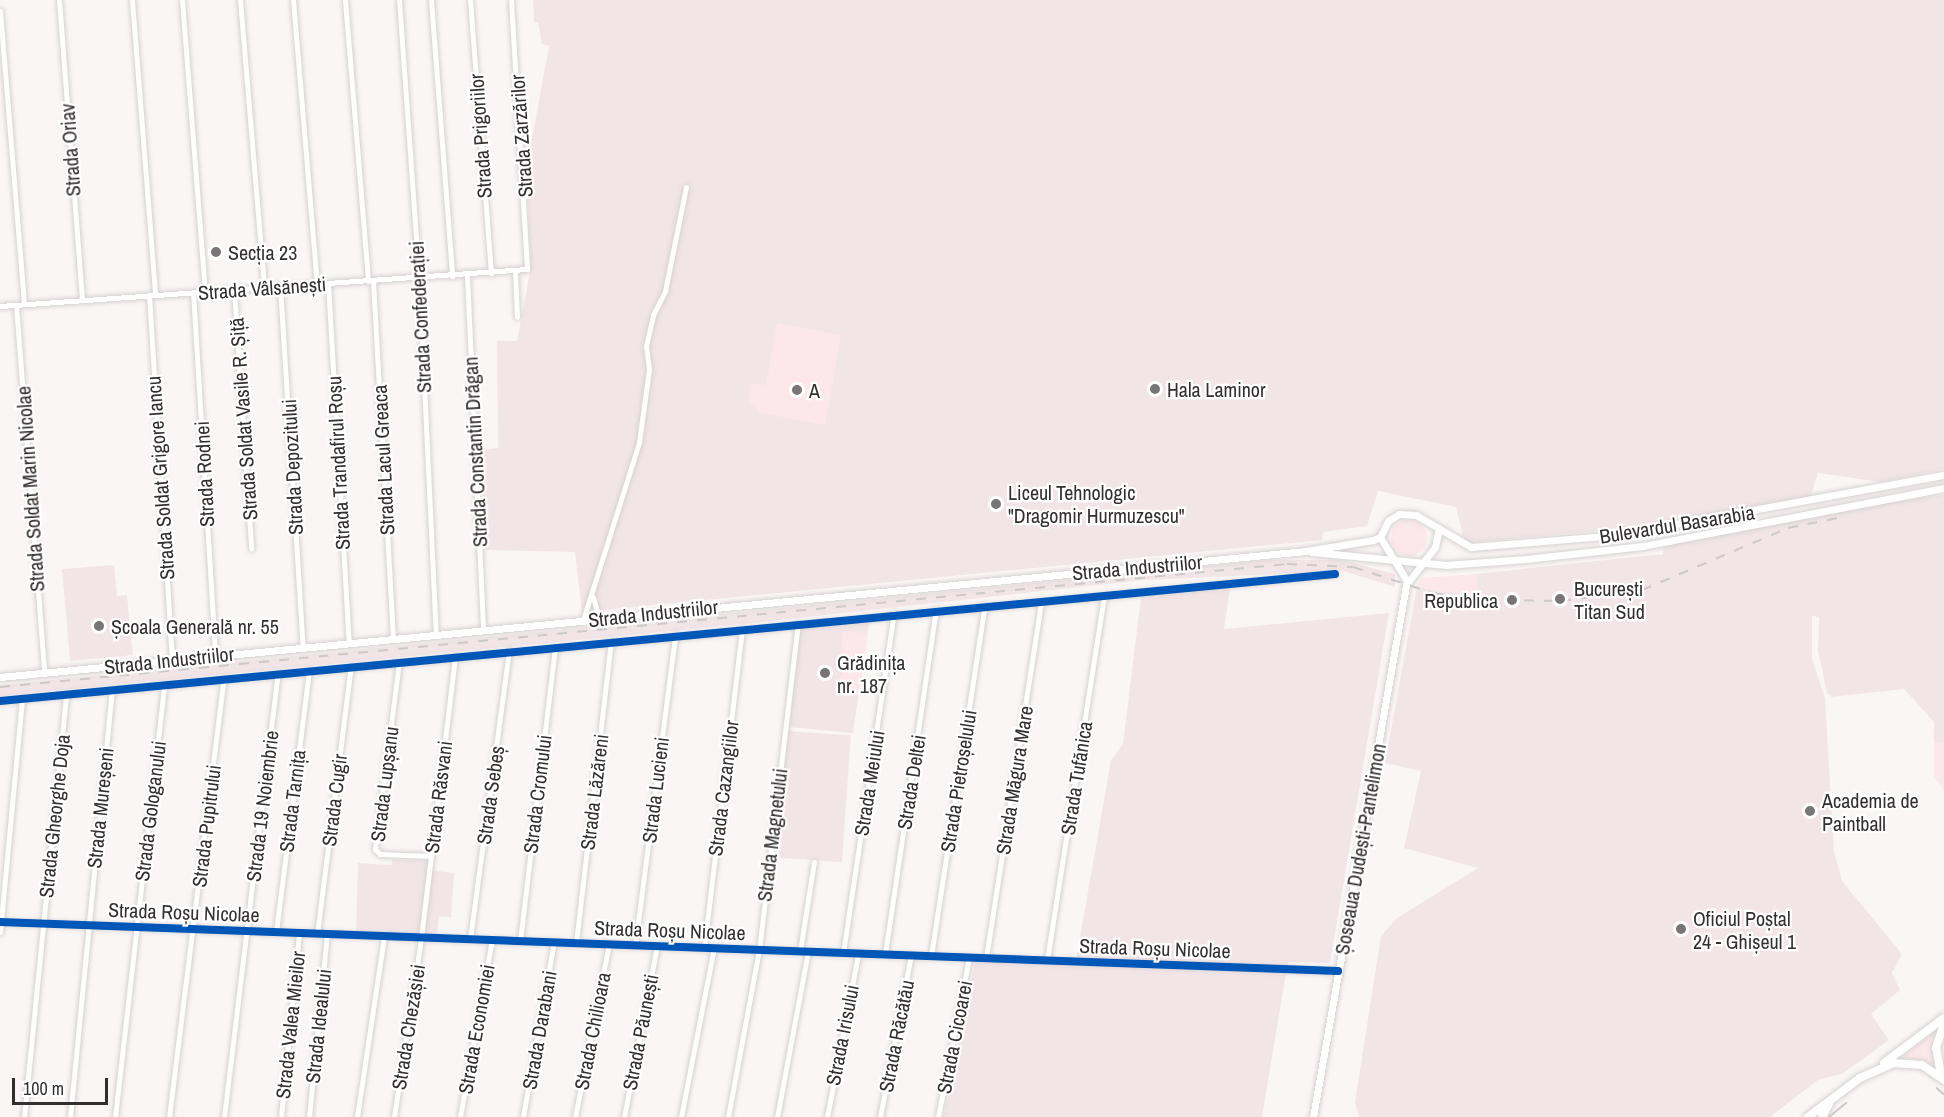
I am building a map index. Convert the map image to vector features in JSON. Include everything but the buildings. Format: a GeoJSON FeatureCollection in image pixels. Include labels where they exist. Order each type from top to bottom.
{"type":"FeatureCollection","features":[{"type":"Feature","properties":{"kind":"main road","name":"Bulevardul Basarabia"},"geometry":{"type":"LineString","coordinates":[[1380,537],[1393,517],[1416,514],[1458,542],[1477,548],[1616,535],[1944,475]]}},
{"type":"Feature","properties":{"kind":"main road","name":"Bulevardul Basarabia"},"geometry":{"type":"LineString","coordinates":[[1422,564],[1486,563],[1643,546],[1944,488]]}},
{"type":"Feature","properties":{"kind":"main road"},"geometry":{"type":"LineString","coordinates":[[1380,537],[1407,581],[1435,547],[1439,528]]}},
{"type":"Feature","properties":{"kind":"main road","name":"Strada Industriilor"},"geometry":{"type":"LineString","coordinates":[[0,677],[1306,551],[1380,537]]}},
{"type":"Feature","properties":{"kind":"main road","name":"Strada Industriilor"},"geometry":{"type":"LineString","coordinates":[[1306,551],[1422,564]]}},
{"type":"Feature","properties":{"kind":"main road","name":"Șoseaua Dudești-Pantelimon"},"geometry":{"type":"LineString","coordinates":[[1313,1117],[1407,581]]}},
{"type":"Feature","properties":{"kind":"main road"},"geometry":{"type":"LineString","coordinates":[[1808,1117],[1944,1018]]}},
{"type":"Feature","properties":{"kind":"main road"},"geometry":{"type":"LineString","coordinates":[[1942,1078],[1935,1048],[1944,1024]]}},
{"type":"Feature","properties":{"kind":"main road"},"geometry":{"type":"LineString","coordinates":[[1868,1073],[1901,1062],[1922,1065],[1942,1078]]}},
{"type":"Feature","properties":{"kind":"main road"},"geometry":{"type":"LineString","coordinates":[[1822,1117],[1833,1098]]}},
{"type":"Feature","properties":{"kind":"street","name":"Strada Oriav"},"geometry":{"type":"LineString","coordinates":[[59,0],[82,300]]}},
{"type":"Feature","properties":{"kind":"street","name":"Strada Soldat Grigore Iancu"},"geometry":{"type":"LineString","coordinates":[[132,0],[152,295],[172,660]]}},
{"type":"Feature","properties":{"kind":"street"},"geometry":{"type":"LineString","coordinates":[[182,0],[205,291]]}},
{"type":"Feature","properties":{"kind":"street"},"geometry":{"type":"LineString","coordinates":[[240,0],[264,287]]}},
{"type":"Feature","properties":{"kind":"street"},"geometry":{"type":"LineString","coordinates":[[293,0],[317,284]]}},
{"type":"Feature","properties":{"kind":"street","name":"Strada Lacul Greaca"},"geometry":{"type":"LineString","coordinates":[[345,0],[371,281],[393,639]]}},
{"type":"Feature","properties":{"kind":"street","name":"Strada Confederației"},"geometry":{"type":"LineString","coordinates":[[399,0],[419,278],[436,634]]}},
{"type":"Feature","properties":{"kind":"street"},"geometry":{"type":"LineString","coordinates":[[431,0],[452,276]]}},
{"type":"Feature","properties":{"kind":"street","name":"Strada Prigoriilor"},"geometry":{"type":"LineString","coordinates":[[470,0],[491,273]]}},
{"type":"Feature","properties":{"kind":"street","name":"Strada Zarzărilor"},"geometry":{"type":"LineString","coordinates":[[511,0],[529,266],[524,270]]}},
{"type":"Feature","properties":{"kind":"street"},"geometry":{"type":"LineString","coordinates":[[0,10],[24,304]]}},
{"type":"Feature","properties":{"kind":"street"},"geometry":{"type":"LineString","coordinates":[[583,620],[639,442],[649,370],[646,346],[653,315],[665,291],[686,187]]}},
{"type":"Feature","properties":{"kind":"street","name":"Strada Vâlsănești"},"geometry":{"type":"LineString","coordinates":[[0,306],[524,270]]}},
{"type":"Feature","properties":{"kind":"street"},"geometry":{"type":"LineString","coordinates":[[516,271],[517,317]]}},
{"type":"Feature","properties":{"kind":"street","name":"Strada Constantin Drăgan"},"geometry":{"type":"LineString","coordinates":[[467,274],[483,630]]}},
{"type":"Feature","properties":{"kind":"street","name":"Strada Trandafirul Roșu"},"geometry":{"type":"LineString","coordinates":[[328,283],[349,643]]}},
{"type":"Feature","properties":{"kind":"street","name":"Strada Depozitului"},"geometry":{"type":"LineString","coordinates":[[280,286],[303,647]]}},
{"type":"Feature","properties":{"kind":"street","name":"Strada Soldat Vasile R. Șiță"},"geometry":{"type":"LineString","coordinates":[[234,289],[251,548]]}},
{"type":"Feature","properties":{"kind":"street","name":"Strada Rodnei"},"geometry":{"type":"LineString","coordinates":[[193,292],[215,656]]}},
{"type":"Feature","properties":{"kind":"street","name":"Strada Soldat Marin Nicolae"},"geometry":{"type":"LineString","coordinates":[[16,305],[44,672]]}},
{"type":"Feature","properties":{"kind":"street"},"geometry":{"type":"LineString","coordinates":[[0,700],[894,613],[1335,574]]}},
{"type":"Feature","properties":{"kind":"street","name":"Strada Tufănica"},"geometry":{"type":"LineString","coordinates":[[1047,960],[1104,595]]}},
{"type":"Feature","properties":{"kind":"street"},"geometry":{"type":"LineString","coordinates":[[592,596],[599,619]]}},
{"type":"Feature","properties":{"kind":"street","name":"Strada Măgura Mare"},"geometry":{"type":"LineString","coordinates":[[986,958],[1041,601]]}},
{"type":"Feature","properties":{"kind":"street","name":"Strada Pietroșelului"},"geometry":{"type":"LineString","coordinates":[[931,956],[985,605]]}},
{"type":"Feature","properties":{"kind":"street","name":"Strada Deltei"},"geometry":{"type":"LineString","coordinates":[[885,954],[936,610]]}},
{"type":"Feature","properties":{"kind":"street","name":"Strada Meiului"},"geometry":{"type":"LineString","coordinates":[[843,953],[894,613]]}},
{"type":"Feature","properties":{"kind":"street","name":"Strada Magnetului"},"geometry":{"type":"LineString","coordinates":[[728,1117],[759,950],[798,623]]}},
{"type":"Feature","properties":{"kind":"street","name":"Strada Cazangiilor"},"geometry":{"type":"LineString","coordinates":[[704,948],[742,628]]}},
{"type":"Feature","properties":{"kind":"street","name":"Strada Lucieni"},"geometry":{"type":"LineString","coordinates":[[635,945],[675,635]]}},
{"type":"Feature","properties":{"kind":"street","name":"Strada Lăzăreni"},"geometry":{"type":"LineString","coordinates":[[576,943],[611,641]]}},
{"type":"Feature","properties":{"kind":"street","name":"Strada Cromului"},"geometry":{"type":"LineString","coordinates":[[520,941],[555,647]]}},
{"type":"Feature","properties":{"kind":"street","name":"Strada Sebeș"},"geometry":{"type":"LineString","coordinates":[[470,939],[509,651]]}},
{"type":"Feature","properties":{"kind":"street","name":"Strada Răsvani"},"geometry":{"type":"LineString","coordinates":[[422,938],[456,656]]}},
{"type":"Feature","properties":{"kind":"street","name":"Strada Lupșanu"},"geometry":{"type":"LineString","coordinates":[[399,662],[375,849],[380,854],[431,856]]}},
{"type":"Feature","properties":{"kind":"street","name":"Strada Cugir"},"geometry":{"type":"LineString","coordinates":[[317,934],[351,666]]}},
{"type":"Feature","properties":{"kind":"street","name":"Strada Tarnița"},"geometry":{"type":"LineString","coordinates":[[276,932],[309,670]]}},
{"type":"Feature","properties":{"kind":"street","name":"Strada 19 Noiembrie"},"geometry":{"type":"LineString","coordinates":[[224,1117],[278,673]]}},
{"type":"Feature","properties":{"kind":"street","name":"Strada Pupitrului"},"geometry":{"type":"LineString","coordinates":[[169,1117],[224,678]]}},
{"type":"Feature","properties":{"kind":"street","name":"Strada Gologanului"},"geometry":{"type":"LineString","coordinates":[[115,1117],[164,684]]}},
{"type":"Feature","properties":{"kind":"street","name":"Strada Mureșeni"},"geometry":{"type":"LineString","coordinates":[[70,1117],[112,690]]}},
{"type":"Feature","properties":{"kind":"street","name":"Strada Gheorghe Doja"},"geometry":{"type":"LineString","coordinates":[[24,1117],[66,694]]}},
{"type":"Feature","properties":{"kind":"street"},"geometry":{"type":"LineString","coordinates":[[0,932],[22,698]]}},
{"type":"Feature","properties":{"kind":"street"},"geometry":{"type":"LineString","coordinates":[[800,951],[814,862]]}},
{"type":"Feature","properties":{"kind":"street","name":"Strada Roșu Nicolae"},"geometry":{"type":"LineString","coordinates":[[0,922],[1338,971]]}},
{"type":"Feature","properties":{"kind":"street","name":"Strada Valea Mieilor"},"geometry":{"type":"LineString","coordinates":[[281,1117],[299,933]]}},
{"type":"Feature","properties":{"kind":"street","name":"Strada Idealului"},"geometry":{"type":"LineString","coordinates":[[309,1117],[327,934]]}},
{"type":"Feature","properties":{"kind":"street"},"geometry":{"type":"LineString","coordinates":[[357,1117],[384,936]]}},
{"type":"Feature","properties":{"kind":"street","name":"Strada Chezășiei"},"geometry":{"type":"LineString","coordinates":[[394,1117],[422,938]]}},
{"type":"Feature","properties":{"kind":"street","name":"Strada Economiei"},"geometry":{"type":"LineString","coordinates":[[460,1117],[492,940]]}},
{"type":"Feature","properties":{"kind":"street","name":"Strada Darabani"},"geometry":{"type":"LineString","coordinates":[[523,1117],[554,942]]}},
{"type":"Feature","properties":{"kind":"street","name":"Strada Chilioara"},"geometry":{"type":"LineString","coordinates":[[575,1117],[609,944]]}},
{"type":"Feature","properties":{"kind":"street","name":"Strada Păunești"},"geometry":{"type":"LineString","coordinates":[[624,1117],[657,946]]}},
{"type":"Feature","properties":{"kind":"street"},"geometry":{"type":"LineString","coordinates":[[681,1117],[714,948]]}},
{"type":"Feature","properties":{"kind":"street"},"geometry":{"type":"LineString","coordinates":[[777,1117],[808,952]]}},
{"type":"Feature","properties":{"kind":"street","name":"Strada Irisului"},"geometry":{"type":"LineString","coordinates":[[827,1117],[858,954]]}},
{"type":"Feature","properties":{"kind":"street","name":"Strada Răcătău"},"geometry":{"type":"LineString","coordinates":[[880,1117],[911,956]]}},
{"type":"Feature","properties":{"kind":"street","name":"Strada Cicoarei"},"geometry":{"type":"LineString","coordinates":[[938,1117],[969,958]]}},
{"type":"Feature","properties":{"kind":"shaded area"},"geometry":{"type":"Polygon","coordinates":[[[533,0],[1944,0],[1944,469],[1881,482],[1818,473],[1810,498],[1627,528],[1465,543],[1456,507],[1378,491],[1367,526],[1323,532],[1322,540],[582,612],[575,552],[486,550],[479,450],[498,448],[497,341],[517,341],[531,267],[525,144],[531,144],[549,46],[542,44],[538,23],[534,22],[533,0]]]}},
{"type":"Feature","properties":{"kind":"shaded area"},"geometry":{"type":"Polygon","coordinates":[[[777,323],[841,335],[825,425],[761,413],[749,402],[750,383],[766,385],[777,323]]]}},
{"type":"Feature","properties":{"kind":"shaded area"},"geometry":{"type":"Polygon","coordinates":[[[1944,495],[1944,742],[1934,742],[1934,722],[1904,689],[1832,697],[1827,693],[1818,651],[1819,617],[1812,616],[1812,659],[1825,698],[1834,851],[1842,881],[1902,954],[1892,973],[1900,990],[1871,1014],[1889,1040],[1842,1074],[1818,1080],[1770,1117],[1359,1117],[1355,1102],[1381,936],[1397,918],[1478,868],[1404,848],[1421,771],[1385,763],[1417,587],[1477,596],[1476,574],[1663,554],[1664,546],[1840,509],[1944,495]]]}},
{"type":"Feature","properties":{"kind":"shaded area"},"geometry":{"type":"Polygon","coordinates":[[[1409,520],[1421,526],[1427,538],[1421,550],[1409,556],[1397,550],[1391,538],[1397,526],[1409,520]]]}},
{"type":"Feature","properties":{"kind":"shaded area"},"geometry":{"type":"Polygon","coordinates":[[[1273,560],[1342,560],[1395,574],[1395,587],[1343,571],[1144,580],[743,624],[0,696],[0,685],[1273,560]]]}},
{"type":"Feature","properties":{"kind":"shaded area","name":"Școala Generală nr. 55"},"geometry":{"type":"Polygon","coordinates":[[[114,565],[117,596],[127,595],[133,655],[70,661],[62,569],[114,565]]]}},
{"type":"Feature","properties":{"kind":"shaded area"},"geometry":{"type":"Polygon","coordinates":[[[1476,574],[1478,596],[1417,587],[1422,578],[1476,574]]]}},
{"type":"Feature","properties":{"kind":"shaded area"},"geometry":{"type":"Polygon","coordinates":[[[1230,588],[1224,629],[1389,613],[1330,963],[1288,962],[1262,1117],[944,1117],[975,961],[1075,966],[1111,760],[1123,744],[1141,597],[1230,588]]]}},
{"type":"Feature","properties":{"kind":"shaded area"},"geometry":{"type":"Polygon","coordinates":[[[869,623],[853,733],[788,727],[800,627],[869,623]]]}},
{"type":"Feature","properties":{"kind":"shaded area"},"geometry":{"type":"Polygon","coordinates":[[[843,631],[868,633],[859,691],[837,688],[845,661],[841,653],[843,631]]]}},
{"type":"Feature","properties":{"kind":"shaded area"},"geometry":{"type":"Polygon","coordinates":[[[787,731],[851,735],[842,862],[778,858],[787,731]]]}},
{"type":"Feature","properties":{"kind":"shaded area"},"geometry":{"type":"Polygon","coordinates":[[[1934,742],[1944,742],[1944,790],[1934,777],[1934,742]]]}},
{"type":"Feature","properties":{"kind":"shaded area"},"geometry":{"type":"Polygon","coordinates":[[[392,860],[432,861],[431,870],[454,873],[451,917],[439,916],[437,935],[356,932],[358,863],[392,865],[392,860]]]}},
{"type":"Feature","properties":{"kind":"shaded area"},"geometry":{"type":"Polygon","coordinates":[[[1935,1031],[1933,1065],[1902,1057],[1935,1031]]]}},
{"type":"Feature","properties":{"kind":"tram line"},"geometry":{"type":"LineString","coordinates":[[1937,1088],[1944,1094]]}},
{"type":"Feature","properties":{"kind":"tram line"},"geometry":{"type":"LineString","coordinates":[[1829,1117],[1846,1103]]}},
{"type":"Feature","properties":{"kind":"railway"},"geometry":{"type":"LineString","coordinates":[[0,687],[1287,564],[1353,567],[1433,593],[1484,600],[1561,601],[1642,590],[1788,528],[1843,517]]}},
{"type":"Feature","properties":{"kind":"cycle path"},"geometry":{"type":"LineString","coordinates":[[0,701],[1335,574]]}},
{"type":"Feature","properties":{"kind":"cycle path"},"geometry":{"type":"LineString","coordinates":[[0,922],[1338,971]]}},
{"type":"Feature","properties":{"kind":"place","name":"Secția 23"},"geometry":{"type":"Point","coordinates":[216,252]}},
{"type":"Feature","properties":{"kind":"place","name":"Hala Laminor"},"geometry":{"type":"Point","coordinates":[1155,389]}},
{"type":"Feature","properties":{"kind":"place","name":"A"},"geometry":{"type":"Point","coordinates":[797,390]}},
{"type":"Feature","properties":{"kind":"place","name":"Liceul Tehnologic \"Dragomir Hurmuzescu\""},"geometry":{"type":"Point","coordinates":[996,504]}},
{"type":"Feature","properties":{"kind":"place","name":"București Titan Sud"},"geometry":{"type":"Point","coordinates":[1560,599]}},
{"type":"Feature","properties":{"kind":"place","name":"Republica"},"geometry":{"type":"Point","coordinates":[1512,600]}},
{"type":"Feature","properties":{"kind":"place","name":"Școala Generală nr. 55"},"geometry":{"type":"Point","coordinates":[99,626]}},
{"type":"Feature","properties":{"kind":"place","name":"Grădinița nr. 187"},"geometry":{"type":"Point","coordinates":[825,673]}},
{"type":"Feature","properties":{"kind":"place","name":"Academia de Paintball"},"geometry":{"type":"Point","coordinates":[1810,811]}},
{"type":"Feature","properties":{"kind":"place","name":"Oficiul Poștal 24 - Ghișeul 1"},"geometry":{"type":"Point","coordinates":[1681,929]}}]}
